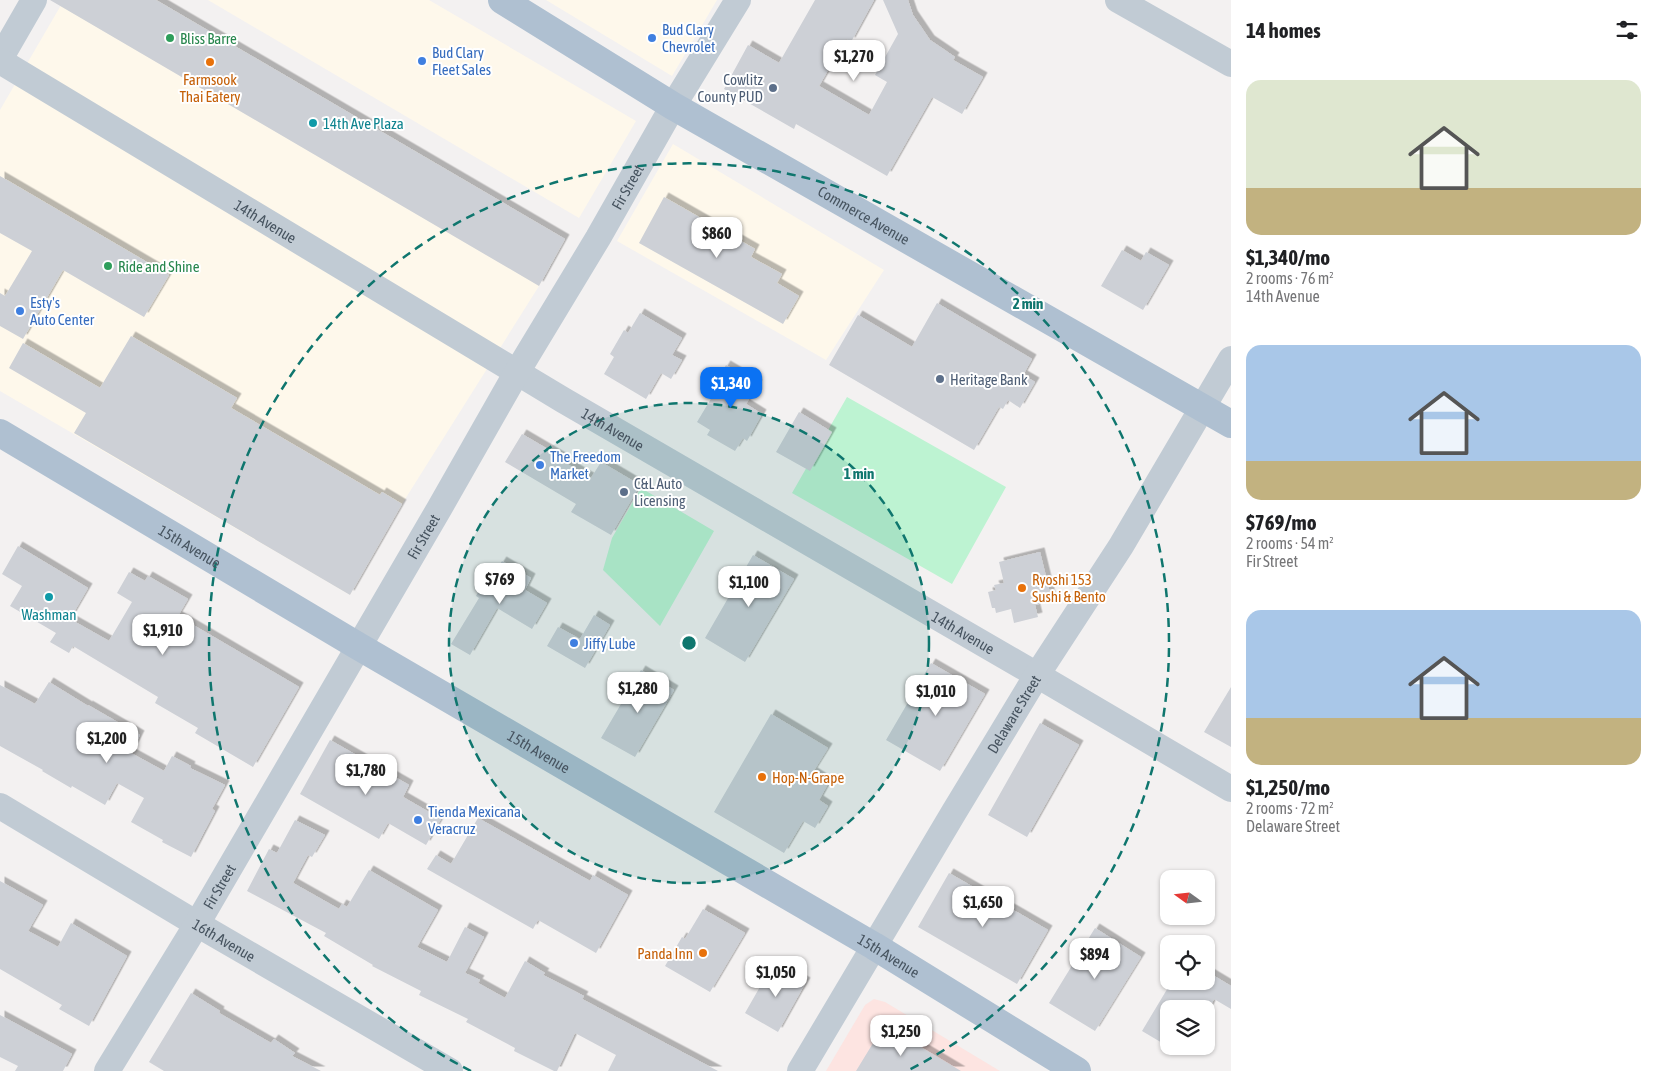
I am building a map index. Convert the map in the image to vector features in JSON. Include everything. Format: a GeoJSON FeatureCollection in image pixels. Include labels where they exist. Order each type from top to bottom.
{"type":"FeatureCollection","features":[{"type":"Feature","properties":{"kind":"main road","name":"Commerce Avenue"},"geometry":{"type":"LineString","coordinates":[[502,0],[674,106],[1231,424]]}},
{"type":"Feature","properties":{"kind":"main road","name":"15th Avenue"},"geometry":{"type":"LineString","coordinates":[[0,433],[358,646],[874,946],[1078,1071]]}},
{"type":"Feature","properties":{"kind":"street"},"geometry":{"type":"LineString","coordinates":[[0,60],[34,0]]}},
{"type":"Feature","properties":{"kind":"street","name":"Fir Street"},"geometry":{"type":"LineString","coordinates":[[107,1071],[197,924],[517,372],[738,0]]}},
{"type":"Feature","properties":{"kind":"street"},"geometry":{"type":"LineString","coordinates":[[1118,0],[1231,64]]}},
{"type":"Feature","properties":{"kind":"street","name":"14th Avenue"},"geometry":{"type":"LineString","coordinates":[[0,60],[517,372],[1231,790]]}},
{"type":"Feature","properties":{"kind":"street","name":"Delaware Street"},"geometry":{"type":"LineString","coordinates":[[800,1071],[1037,675],[1121,546],[1231,359]]}},
{"type":"Feature","properties":{"kind":"street","name":"16th Avenue"},"geometry":{"type":"LineString","coordinates":[[0,806],[197,924],[450,1071]]}},
{"type":"Feature","properties":{"kind":"shaded area"},"geometry":{"type":"Polygon","coordinates":[[[64,0],[156,0],[565,239],[539,286],[402,504],[350,595],[0,391],[0,110],[64,0]]]}},
{"type":"Feature","properties":{"kind":"shaded area","name":"Bud Clary Fleet Sales"},"geometry":{"type":"Polygon","coordinates":[[[208,0],[429,0],[636,121],[579,218],[208,0]]]}},
{"type":"Feature","properties":{"kind":"shaded area","name":"Bud Clary Chevrolet"},"geometry":{"type":"Polygon","coordinates":[[[546,0],[717,0],[672,76],[546,0]]]}},
{"type":"Feature","properties":{"kind":"shaded area"},"geometry":{"type":"Polygon","coordinates":[[[673,144],[884,270],[826,360],[617,241],[673,144]]]}},
{"type":"Feature","properties":{"kind":"shaded area"},"geometry":{"type":"Polygon","coordinates":[[[874,999],[885,1002],[1000,1071],[826,1071],[865,1005],[874,999]]]}},
{"type":"Feature","properties":{"kind":"green space"},"geometry":{"type":"Polygon","coordinates":[[[847,397],[1006,487],[952,584],[792,493],[847,397]]]}},
{"type":"Feature","properties":{"kind":"green space"},"geometry":{"type":"Polygon","coordinates":[[[641,488],[714,531],[660,626],[603,570],[612,538],[641,488]]]}},
{"type":"Feature","properties":{"kind":"building","name":"14th Ave Plaza"},"geometry":{"type":"Polygon","coordinates":[[[50,0],[156,0],[565,239],[539,286],[50,0]]]}},
{"type":"Feature","properties":{"kind":"building","name":"Cowlitz County PUD"},"geometry":{"type":"Polygon","coordinates":[[[815,0],[874,0],[851,42],[846,39],[819,86],[869,115],[887,82],[875,75],[898,34],[883,0],[908,0],[913,15],[930,40],[955,57],[953,60],[983,77],[962,114],[932,97],[887,176],[796,124],[794,129],[724,89],[748,45],[779,63],[815,0]]]}},
{"type":"Feature","properties":{"kind":"building"},"geometry":{"type":"Polygon","coordinates":[[[0,176],[169,275],[144,317],[63,270],[23,339],[0,326],[0,293],[5,296],[32,251],[0,233],[0,176]]]}},
{"type":"Feature","properties":{"kind":"building"},"geometry":{"type":"Polygon","coordinates":[[[664,197],[755,249],[751,257],[782,274],[777,283],[799,296],[783,324],[639,243],[664,197]]]}},
{"type":"Feature","properties":{"kind":"building"},"geometry":{"type":"Polygon","coordinates":[[[1122,250],[1141,261],[1146,252],[1169,265],[1143,310],[1101,286],[1122,250]]]}},
{"type":"Feature","properties":{"kind":"building","name":"Heritage Bank"},"geometry":{"type":"Polygon","coordinates":[[[937,303],[1032,359],[1023,375],[1035,382],[1020,408],[1008,400],[1003,409],[999,407],[974,450],[829,365],[858,315],[912,347],[937,303]]]}},
{"type":"Feature","properties":{"kind":"building"},"geometry":{"type":"Polygon","coordinates":[[[640,313],[682,338],[672,355],[682,360],[671,379],[661,373],[646,399],[604,374],[614,357],[610,354],[624,330],[628,333],[640,313]]]}},
{"type":"Feature","properties":{"kind":"building"},"geometry":{"type":"Polygon","coordinates":[[[131,336],[237,398],[231,408],[380,495],[382,492],[402,504],[350,595],[74,433],[86,413],[9,368],[23,343],[100,388],[131,336]]]}},
{"type":"Feature","properties":{"kind":"building"},"geometry":{"type":"Polygon","coordinates":[[[726,365],[758,384],[746,404],[762,414],[747,441],[743,438],[735,451],[707,435],[710,430],[697,422],[712,397],[709,394],[726,365]]]}},
{"type":"Feature","properties":{"kind":"building"},"geometry":{"type":"Polygon","coordinates":[[[799,412],[832,432],[810,471],[776,452],[799,412]]]}},
{"type":"Feature","properties":{"kind":"building"},"geometry":{"type":"Polygon","coordinates":[[[522,434],[563,458],[562,461],[591,478],[601,462],[640,485],[611,535],[571,512],[576,504],[505,462],[522,434]]]}},
{"type":"Feature","properties":{"kind":"building"},"geometry":{"type":"Polygon","coordinates":[[[18,546],[88,588],[70,619],[109,641],[132,602],[117,593],[129,572],[145,581],[148,576],[188,599],[178,616],[299,687],[253,767],[195,733],[198,728],[155,703],[158,697],[73,646],[69,653],[50,642],[56,633],[10,606],[22,586],[2,574],[18,546]]]}},
{"type":"Feature","properties":{"kind":"building","name":"Ryoshi 153 Sushi & Bento"},"geometry":{"type":"Polygon","coordinates":[[[1040,552],[1052,601],[1035,605],[1038,617],[1014,623],[1011,609],[996,613],[995,608],[992,608],[988,592],[996,590],[994,585],[1004,583],[999,562],[1040,552]]]}},
{"type":"Feature","properties":{"kind":"building"},"geometry":{"type":"Polygon","coordinates":[[[753,555],[794,579],[745,662],[705,638],[753,555]]]}},
{"type":"Feature","properties":{"kind":"building"},"geometry":{"type":"Polygon","coordinates":[[[502,561],[531,578],[525,590],[547,603],[532,629],[497,608],[470,655],[451,644],[479,598],[476,596],[490,570],[495,572],[502,561]]]}},
{"type":"Feature","properties":{"kind":"building","name":"Jiffy Lube"},"geometry":{"type":"Polygon","coordinates":[[[594,615],[610,625],[585,668],[547,646],[558,627],[580,639],[594,615]]]}},
{"type":"Feature","properties":{"kind":"building"},"geometry":{"type":"Polygon","coordinates":[[[931,663],[985,694],[940,771],[886,740],[931,663]]]}},
{"type":"Feature","properties":{"kind":"building"},"geometry":{"type":"Polygon","coordinates":[[[641,670],[674,690],[635,757],[601,738],[641,670]]]}},
{"type":"Feature","properties":{"kind":"building"},"geometry":{"type":"Polygon","coordinates":[[[49,682],[140,735],[131,753],[164,771],[172,756],[191,766],[190,768],[225,785],[212,809],[215,811],[191,857],[162,842],[163,840],[131,822],[144,798],[117,783],[105,805],[72,786],[71,788],[0,746],[0,685],[35,704],[49,682]]]}},
{"type":"Feature","properties":{"kind":"building"},"geometry":{"type":"Polygon","coordinates":[[[1231,687],[1231,747],[1204,732],[1231,687]]]}},
{"type":"Feature","properties":{"kind":"building"},"geometry":{"type":"Polygon","coordinates":[[[771,714],[828,748],[813,772],[829,782],[819,800],[828,806],[815,828],[803,821],[784,853],[714,812],[771,714]]]}},
{"type":"Feature","properties":{"kind":"building"},"geometry":{"type":"Polygon","coordinates":[[[1040,723],[1079,745],[1027,837],[988,815],[1040,723]]]}},
{"type":"Feature","properties":{"kind":"building"},"geometry":{"type":"Polygon","coordinates":[[[330,740],[409,785],[403,797],[441,819],[426,845],[388,823],[379,839],[300,794],[330,740]]]}},
{"type":"Feature","properties":{"kind":"building"},"geometry":{"type":"Polygon","coordinates":[[[478,818],[590,881],[593,875],[628,895],[596,953],[538,920],[533,929],[427,869],[436,855],[451,864],[478,818]]]}},
{"type":"Feature","properties":{"kind":"building"},"geometry":{"type":"Polygon","coordinates":[[[295,820],[325,835],[312,857],[308,855],[293,883],[339,909],[342,904],[347,907],[369,870],[438,910],[417,947],[447,962],[465,927],[484,937],[465,973],[480,980],[478,983],[505,998],[525,961],[545,973],[543,975],[584,996],[582,999],[718,1071],[608,1071],[616,1055],[575,1033],[557,1071],[554,1071],[514,1051],[515,1048],[466,1022],[468,1019],[419,995],[421,991],[372,966],[324,936],[326,933],[247,891],[269,849],[277,853],[295,820]]]}},
{"type":"Feature","properties":{"kind":"building"},"geometry":{"type":"Polygon","coordinates":[[[949,873],[1048,930],[1017,984],[918,927],[949,873]]]}},
{"type":"Feature","properties":{"kind":"building"},"geometry":{"type":"Polygon","coordinates":[[[0,881],[43,905],[28,931],[58,947],[71,923],[127,956],[89,1026],[59,1009],[62,1005],[0,969],[0,881]]]}},
{"type":"Feature","properties":{"kind":"building","name":"Panda Inn"},"geometry":{"type":"Polygon","coordinates":[[[703,909],[745,933],[710,992],[665,966],[682,937],[685,939],[703,909]]]}},
{"type":"Feature","properties":{"kind":"building"},"geometry":{"type":"Polygon","coordinates":[[[1095,928],[1141,957],[1095,1031],[1049,1003],[1095,928]]]}},
{"type":"Feature","properties":{"kind":"building"},"geometry":{"type":"Polygon","coordinates":[[[773,964],[806,982],[778,1032],[745,1013],[773,964]]]}},
{"type":"Feature","properties":{"kind":"building"},"geometry":{"type":"Polygon","coordinates":[[[1215,976],[1231,986],[1231,1009],[1214,999],[1161,1000],[1167,990],[1215,990],[1215,976]]]}},
{"type":"Feature","properties":{"kind":"building"},"geometry":{"type":"Polygon","coordinates":[[[191,993],[220,1011],[219,1013],[271,1043],[274,1039],[295,1053],[292,1056],[321,1071],[164,1071],[149,1062],[191,993]]]}},
{"type":"Feature","properties":{"kind":"building"},"geometry":{"type":"Polygon","coordinates":[[[1160,1001],[1160,1042],[1142,1031],[1160,1001]]]}},
{"type":"Feature","properties":{"kind":"building"},"geometry":{"type":"Polygon","coordinates":[[[0,1015],[72,1054],[63,1071],[15,1071],[18,1066],[0,1057],[0,1015]]]}},
{"type":"Feature","properties":{"kind":"building"},"geometry":{"type":"Polygon","coordinates":[[[894,1031],[961,1071],[856,1071],[878,1035],[888,1041],[894,1031]]]}},
{"type":"Feature","properties":{"kind":"place","name":"Bliss Barre"},"geometry":{"type":"Point","coordinates":[170,38]}},
{"type":"Feature","properties":{"kind":"place","name":"Bud Clary Chevrolet"},"geometry":{"type":"Point","coordinates":[652,38]}},
{"type":"Feature","properties":{"kind":"place","name":"Bud Clary Fleet Sales"},"geometry":{"type":"Point","coordinates":[422,61]}},
{"type":"Feature","properties":{"kind":"place","name":"Farmsook Thai Eatery"},"geometry":{"type":"Point","coordinates":[210,62]}},
{"type":"Feature","properties":{"kind":"place","name":"Cowlitz County PUD"},"geometry":{"type":"Point","coordinates":[773,88]}},
{"type":"Feature","properties":{"kind":"place","name":"14th Ave Plaza"},"geometry":{"type":"Point","coordinates":[313,123]}},
{"type":"Feature","properties":{"kind":"place","name":"Ride and Shine"},"geometry":{"type":"Point","coordinates":[108,266]}},
{"type":"Feature","properties":{"kind":"place","name":"Esty's Auto Center"},"geometry":{"type":"Point","coordinates":[20,311]}},
{"type":"Feature","properties":{"kind":"place","name":"Heritage Bank"},"geometry":{"type":"Point","coordinates":[940,379]}},
{"type":"Feature","properties":{"kind":"place","name":"The Freedom Market"},"geometry":{"type":"Point","coordinates":[540,465]}},
{"type":"Feature","properties":{"kind":"place","name":"C&L Auto Licensing"},"geometry":{"type":"Point","coordinates":[624,492]}},
{"type":"Feature","properties":{"kind":"place","name":"Ryoshi 153 Sushi & Bento"},"geometry":{"type":"Point","coordinates":[1022,588]}},
{"type":"Feature","properties":{"kind":"place","name":"Washman"},"geometry":{"type":"Point","coordinates":[49,597]}},
{"type":"Feature","properties":{"kind":"place","name":"Jiffy Lube"},"geometry":{"type":"Point","coordinates":[574,643]}},
{"type":"Feature","properties":{"kind":"place","name":"Hop-N-Grape"},"geometry":{"type":"Point","coordinates":[762,777]}},
{"type":"Feature","properties":{"kind":"place","name":"Tienda Mexicana Veracruz"},"geometry":{"type":"Point","coordinates":[418,820]}},
{"type":"Feature","properties":{"kind":"place","name":"Panda Inn"},"geometry":{"type":"Point","coordinates":[703,953]}}]}
